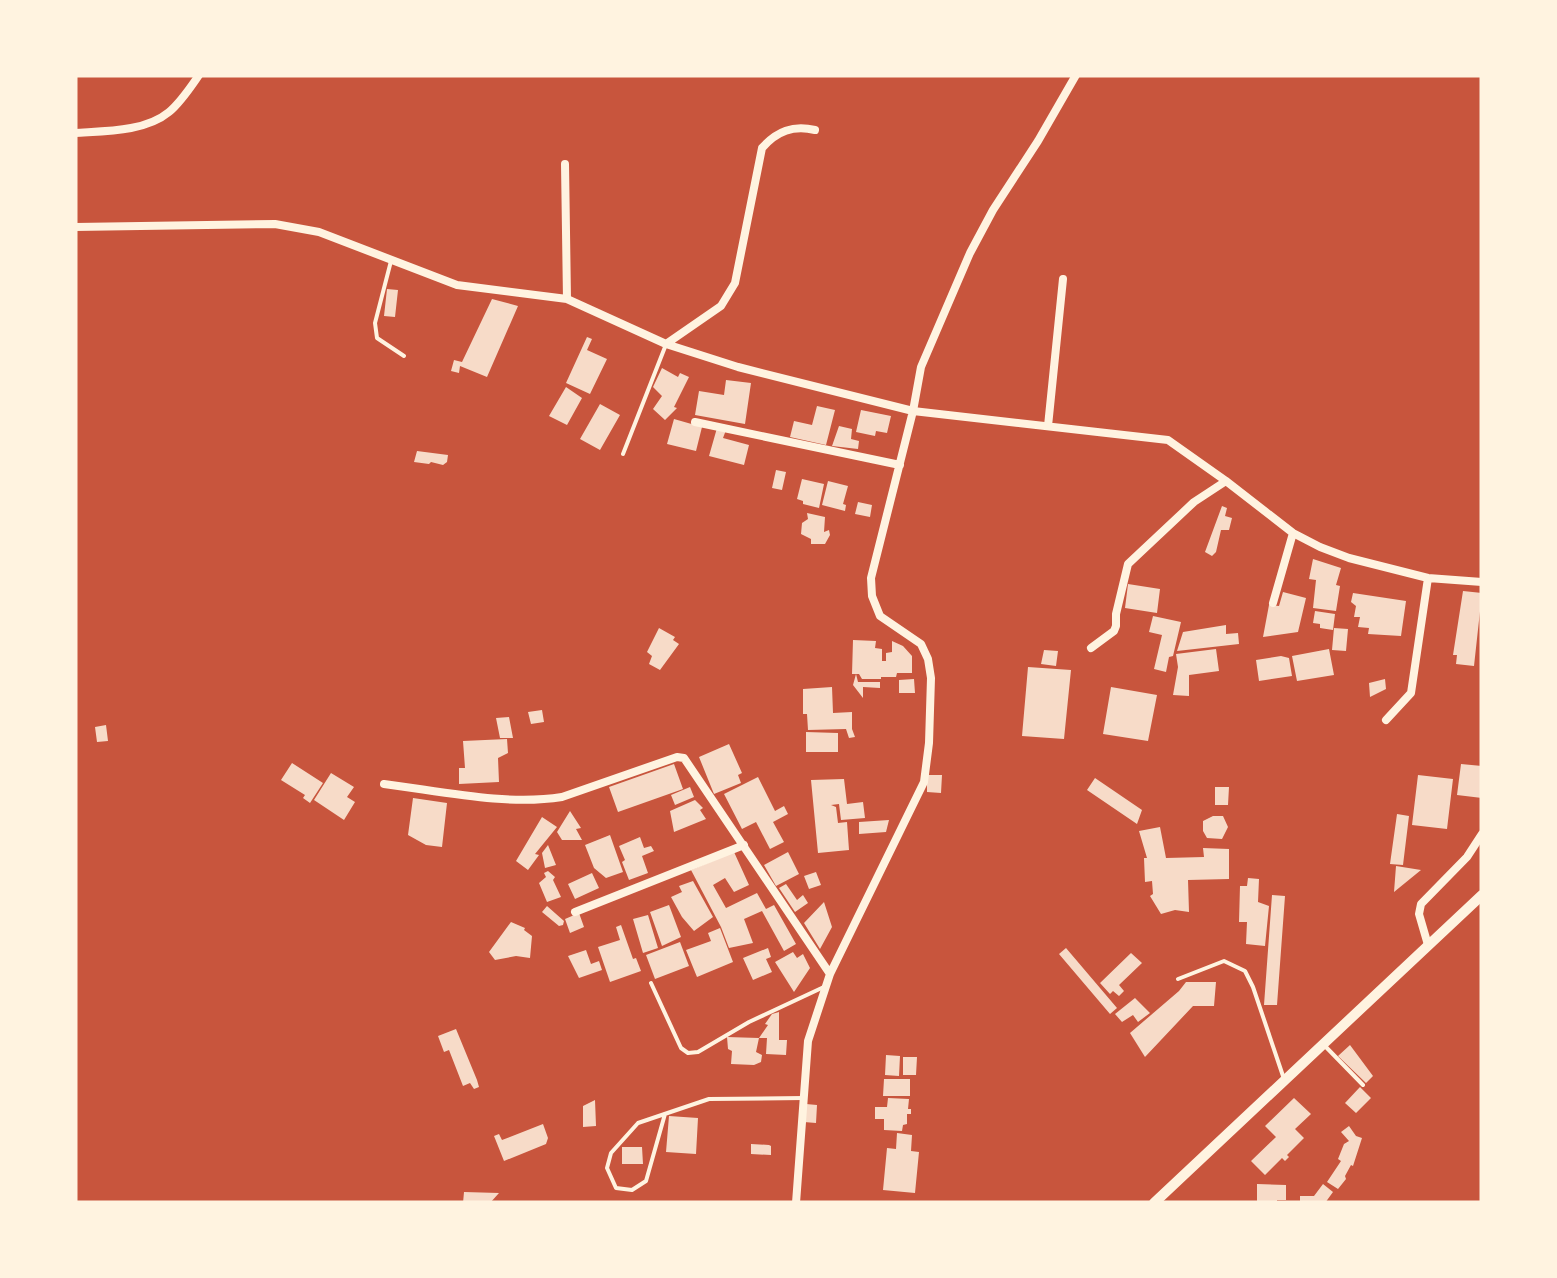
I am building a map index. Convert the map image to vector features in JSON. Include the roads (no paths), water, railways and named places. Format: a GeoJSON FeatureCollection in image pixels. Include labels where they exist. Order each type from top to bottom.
{"type":"FeatureCollection","features":[{"type":"Feature","properties":{"kind":"main road"},"geometry":{"type":"LineString","coordinates":[[1154,1203],[1482,894]]}},
{"type":"Feature","properties":{"kind":"street"},"geometry":{"type":"LineString","coordinates":[[75,133],[115,130],[164,116],[200,75]]}},
{"type":"Feature","properties":{"kind":"street"},"geometry":{"type":"LineString","coordinates":[[796,1203],[808,1041],[830,974],[924,782],[931,694],[928,659],[921,644],[880,616],[872,596],[871,578],[914,411],[921,367],[970,253],[1076,75]]}},
{"type":"Feature","properties":{"kind":"street"},"geometry":{"type":"LineString","coordinates":[[666,344],[721,306],[734,284],[762,148],[785,130],[815,130]]}},
{"type":"Feature","properties":{"kind":"street"},"geometry":{"type":"LineString","coordinates":[[565,164],[568,300]]}},
{"type":"Feature","properties":{"kind":"street"},"geometry":{"type":"LineString","coordinates":[[75,228],[275,224],[319,232],[456,285],[568,300],[666,344],[738,367],[914,411],[1168,440],[1292,533],[1348,558],[1428,578],[1482,582]]}},
{"type":"Feature","properties":{"kind":"street"},"geometry":{"type":"LineString","coordinates":[[1048,426],[1063,279]]}},
{"type":"Feature","properties":{"kind":"street"},"geometry":{"type":"LineString","coordinates":[[695,422],[900,465]]}},
{"type":"Feature","properties":{"kind":"street"},"geometry":{"type":"LineString","coordinates":[[1091,648],[1114,631],[1128,564],[1194,502],[1226,481]]}},
{"type":"Feature","properties":{"kind":"street"},"geometry":{"type":"LineString","coordinates":[[1273,603],[1292,533]]}},
{"type":"Feature","properties":{"kind":"street"},"geometry":{"type":"LineString","coordinates":[[1386,720],[1412,693],[1428,578]]}},
{"type":"Feature","properties":{"kind":"street"},"geometry":{"type":"LineString","coordinates":[[384,784],[488,797],[549,799],[681,756],[830,974]]}},
{"type":"Feature","properties":{"kind":"street"},"geometry":{"type":"LineString","coordinates":[[1428,945],[1418,914],[1421,904],[1466,857],[1482,834]]}},
{"type":"Feature","properties":{"kind":"street"},"geometry":{"type":"LineString","coordinates":[[574,912],[744,845]]}},
{"type":"Feature","properties":{"kind":"lane"},"geometry":{"type":"LineString","coordinates":[[391,261],[375,323],[376,338],[404,356]]}},
{"type":"Feature","properties":{"kind":"lane"},"geometry":{"type":"LineString","coordinates":[[623,454],[666,344]]}},
{"type":"Feature","properties":{"kind":"lane"},"geometry":{"type":"LineString","coordinates":[[1178,980],[1224,961],[1245,971],[1284,1080]]}},
{"type":"Feature","properties":{"kind":"lane"},"geometry":{"type":"LineString","coordinates":[[651,983],[681,1048],[688,1053],[698,1052],[748,1022],[826,986]]}},
{"type":"Feature","properties":{"kind":"lane"},"geometry":{"type":"LineString","coordinates":[[1324,1044],[1364,1085]]}},
{"type":"Feature","properties":{"kind":"lane"},"geometry":{"type":"LineString","coordinates":[[665,1114],[646,1181],[632,1190],[616,1188],[608,1168],[611,1153],[638,1123],[709,1098],[804,1098]]}}]}
